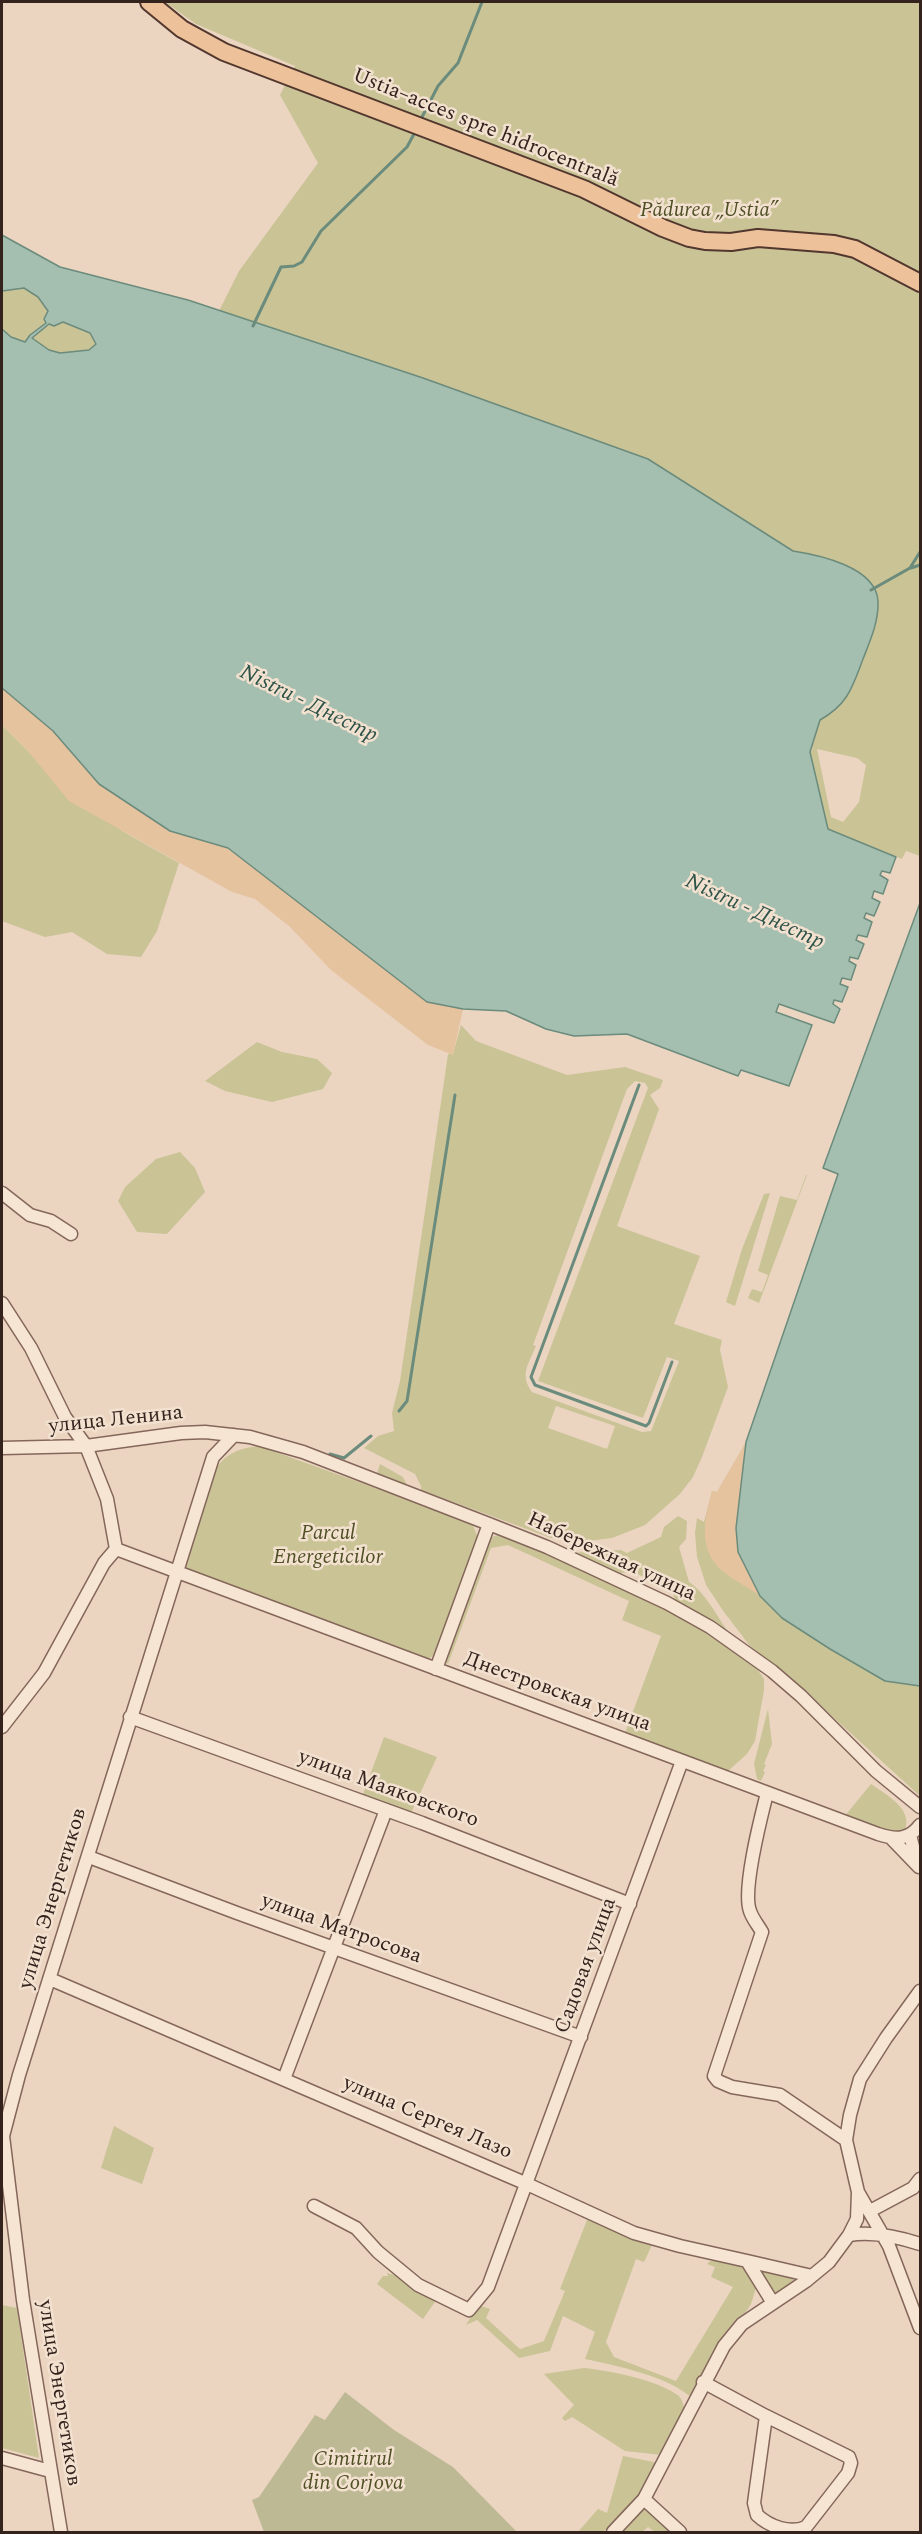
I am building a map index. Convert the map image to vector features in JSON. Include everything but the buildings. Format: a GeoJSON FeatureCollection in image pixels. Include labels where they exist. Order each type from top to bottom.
{"type":"FeatureCollection","features":[{"type":"Feature","properties":{"kind":"main road","name":"Ustia–acces spre hidrocentrală"},"geometry":{"type":"LineString","coordinates":[[148,2],[182,29],[224,52],[584,189],[680,235],[705,241],[731,242],[758,238],[834,244],[855,249],[921,283]]}},
{"type":"Feature","properties":{"kind":"street"},"geometry":{"type":"LineString","coordinates":[[2,1193],[30,1215],[51,1221],[71,1234]]}},
{"type":"Feature","properties":{"kind":"street"},"geometry":{"type":"LineString","coordinates":[[2,1303],[31,1348],[65,1417],[86,1446],[107,1499],[116,1549],[104,1563],[44,1673],[2,1727]]}},
{"type":"Feature","properties":{"kind":"street","name":"улица Ленина"},"geometry":{"type":"LineString","coordinates":[[2,1448],[86,1446],[181,1433],[205,1432],[234,1436]]}},
{"type":"Feature","properties":{"kind":"street","name":"Набережная улица"},"geometry":{"type":"LineString","coordinates":[[234,1436],[270,1441],[303,1452],[557,1552],[667,1603],[710,1627],[772,1671],[801,1696],[876,1771],[921,1807]]}},
{"type":"Feature","properties":{"kind":"street","name":"улица Энергетиков"},"geometry":{"type":"LineString","coordinates":[[61,2532],[23,2300],[2,2135],[130,1717],[213,1457],[234,1436]]}},
{"type":"Feature","properties":{"kind":"street"},"geometry":{"type":"LineString","coordinates":[[436,1669],[489,1524]]}},
{"type":"Feature","properties":{"kind":"street","name":"Днестровская улица"},"geometry":{"type":"LineString","coordinates":[[116,1549],[891,1839]]}},
{"type":"Feature","properties":{"kind":"street","name":"улица Маяковского"},"geometry":{"type":"LineString","coordinates":[[130,1717],[386,1810],[630,1904]]}},
{"type":"Feature","properties":{"kind":"street","name":"Садовая улица"},"geometry":{"type":"LineString","coordinates":[[314,2206],[340,2217],[356,2228],[378,2252],[418,2285],[469,2310],[488,2287],[682,1761]]}},
{"type":"Feature","properties":{"kind":"street"},"geometry":{"type":"LineString","coordinates":[[767,1793],[755,1840],[748,1896],[749,1910],[762,1932],[714,2076],[718,2081],[732,2087],[780,2095],[846,2140]]}},
{"type":"Feature","properties":{"kind":"street"},"geometry":{"type":"LineString","coordinates":[[284,2079],[386,1810]]}},
{"type":"Feature","properties":{"kind":"street"},"geometry":{"type":"LineString","coordinates":[[891,1839],[910,1835],[921,1825]]}},
{"type":"Feature","properties":{"kind":"street"},"geometry":{"type":"LineString","coordinates":[[910,1835],[920,1870]]}},
{"type":"Feature","properties":{"kind":"street"},"geometry":{"type":"LineString","coordinates":[[891,1839],[920,1870]]}},
{"type":"Feature","properties":{"kind":"street","name":"улица Матросова"},"geometry":{"type":"LineString","coordinates":[[88,1857],[581,2037]]}},
{"type":"Feature","properties":{"kind":"street","name":"улица Сергея Лазо"},"geometry":{"type":"LineString","coordinates":[[50,1979],[526,2184],[634,2233],[680,2246],[812,2276]]}},
{"type":"Feature","properties":{"kind":"street"},"geometry":{"type":"LineString","coordinates":[[613,2532],[644,2499],[663,2467],[703,2382],[724,2346],[742,2324],[812,2276],[828,2262],[849,2235],[857,2219],[858,2192],[846,2140],[860,2079],[886,2037],[921,1991]]}},
{"type":"Feature","properties":{"kind":"street"},"geometry":{"type":"LineString","coordinates":[[870,2211],[913,2188],[921,2179]]}},
{"type":"Feature","properties":{"kind":"street"},"geometry":{"type":"LineString","coordinates":[[858,2192],[883,2236],[921,2328]]}},
{"type":"Feature","properties":{"kind":"street"},"geometry":{"type":"LineString","coordinates":[[849,2235],[858,2233],[883,2236],[921,2244]]}},
{"type":"Feature","properties":{"kind":"street"},"geometry":{"type":"LineString","coordinates":[[747,2261],[773,2302]]}},
{"type":"Feature","properties":{"kind":"street"},"geometry":{"type":"LineString","coordinates":[[703,2382],[849,2457],[848,2473],[806,2527],[799,2532],[787,2532],[757,2515],[754,2503],[766,2416]]}},
{"type":"Feature","properties":{"kind":"street"},"geometry":{"type":"LineString","coordinates":[[2,2458],[50,2471]]}},
{"type":"Feature","properties":{"kind":"street"},"geometry":{"type":"LineString","coordinates":[[644,2499],[680,2532]]}},
{"type":"Feature","properties":{"kind":"green space","name":"Pădurea „Ustia”"},"geometry":{"type":"Polygon","coordinates":[[[165,2],[920,2],[920,856],[906,851],[902,859],[828,829],[810,752],[813,748],[2,413],[2,235],[60,267],[219,311],[239,271],[318,163],[280,95],[295,66],[196,24],[165,2]],[[817,749],[831,817],[843,822],[859,802],[866,765],[857,758],[817,749]]]}},
{"type":"Feature","properties":{"kind":"green space"},"geometry":{"type":"Polygon","coordinates":[[[2,725],[27,750],[122,831],[179,863],[157,931],[141,957],[107,954],[72,932],[45,937],[2,921],[2,725]]]}},
{"type":"Feature","properties":{"kind":"green space"},"geometry":{"type":"Polygon","coordinates":[[[461,1025],[476,1041],[567,1075],[625,1067],[663,1080],[660,1088],[650,1095],[659,1109],[617,1226],[700,1256],[674,1324],[722,1340],[720,1350],[728,1387],[702,1457],[693,1477],[680,1494],[645,1525],[612,1538],[587,1541],[551,1538],[421,1490],[415,1474],[364,1448],[378,1436],[394,1431],[392,1413],[400,1381],[448,1054],[453,1054],[461,1025]],[[635,1081],[627,1089],[533,1345],[536,1346],[528,1364],[526,1380],[532,1392],[642,1432],[651,1431],[679,1361],[667,1357],[643,1418],[538,1381],[648,1088],[645,1083],[635,1081]],[[556,1406],[548,1428],[607,1449],[615,1426],[556,1406]]]}},
{"type":"Feature","properties":{"kind":"green space"},"geometry":{"type":"Polygon","coordinates":[[[257,1042],[282,1052],[317,1059],[332,1073],[323,1089],[272,1102],[225,1091],[205,1081],[257,1042]]]}},
{"type":"Feature","properties":{"kind":"green space"},"geometry":{"type":"Polygon","coordinates":[[[180,1152],[195,1168],[205,1192],[167,1234],[137,1232],[118,1201],[125,1187],[156,1159],[180,1152]]]}},
{"type":"Feature","properties":{"kind":"green space"},"geometry":{"type":"Polygon","coordinates":[[[807,1175],[759,1303],[748,1298],[752,1289],[762,1292],[768,1275],[758,1271],[780,1196],[797,1200],[807,1175]]]}},
{"type":"Feature","properties":{"kind":"green space"},"geometry":{"type":"Polygon","coordinates":[[[770,1193],[735,1306],[726,1302],[742,1249],[764,1194],[770,1193]]]}},
{"type":"Feature","properties":{"kind":"green space"},"geometry":{"type":"Polygon","coordinates":[[[746,1442],[736,1528],[738,1552],[760,1596],[782,1618],[885,1681],[920,1686],[920,1796],[781,1670],[750,1646],[706,1585],[697,1557],[695,1533],[697,1518],[704,1522],[712,1491],[717,1492],[746,1442]]]}},
{"type":"Feature","properties":{"kind":"green space","name":"Parcul Energeticilor"},"geometry":{"type":"Polygon","coordinates":[[[259,1446],[472,1523],[478,1538],[435,1654],[427,1660],[188,1573],[185,1567],[215,1470],[234,1452],[259,1446]]]}},
{"type":"Feature","properties":{"kind":"green space"},"geometry":{"type":"Polygon","coordinates":[[[380,1464],[403,1477],[407,1485],[377,1474],[380,1464]]]}},
{"type":"Feature","properties":{"kind":"green space"},"geometry":{"type":"Polygon","coordinates":[[[678,1516],[687,1521],[686,1539],[679,1547],[689,1582],[706,1599],[730,1635],[676,1602],[672,1592],[632,1571],[617,1574],[570,1553],[621,1550],[627,1553],[661,1537],[664,1527],[678,1516]]]}},
{"type":"Feature","properties":{"kind":"green space"},"geometry":{"type":"Polygon","coordinates":[[[500,1534],[507,1535],[682,1615],[755,1666],[764,1679],[764,1690],[755,1741],[747,1754],[728,1771],[625,1733],[661,1636],[622,1620],[629,1601],[508,1545],[491,1548],[448,1664],[444,1660],[487,1543],[492,1537],[500,1534]]]}},
{"type":"Feature","properties":{"kind":"green space"},"geometry":{"type":"Polygon","coordinates":[[[768,1709],[772,1744],[764,1764],[766,1765],[763,1771],[765,1772],[761,1781],[757,1779],[754,1764],[768,1709]]]}},
{"type":"Feature","properties":{"kind":"green space"},"geometry":{"type":"Polygon","coordinates":[[[384,1737],[437,1757],[411,1813],[362,1797],[384,1737]]]}},
{"type":"Feature","properties":{"kind":"green space"},"geometry":{"type":"Polygon","coordinates":[[[871,1784],[891,1798],[902,1810],[906,1816],[904,1832],[894,1835],[844,1817],[871,1784]]]}},
{"type":"Feature","properties":{"kind":"green space"},"geometry":{"type":"Polygon","coordinates":[[[114,2126],[154,2148],[142,2184],[101,2168],[114,2126]]]}},
{"type":"Feature","properties":{"kind":"green space"},"geometry":{"type":"Polygon","coordinates":[[[589,2215],[653,2243],[644,2262],[636,2259],[606,2342],[614,2357],[676,2381],[733,2287],[711,2277],[715,2267],[707,2264],[716,2260],[734,2263],[744,2268],[757,2285],[751,2304],[692,2398],[682,2390],[656,2378],[585,2359],[595,2332],[563,2316],[550,2351],[519,2358],[477,2320],[466,2325],[478,2305],[490,2309],[486,2318],[520,2349],[544,2341],[565,2291],[560,2289],[589,2215]]]}},
{"type":"Feature","properties":{"kind":"green space"},"geometry":{"type":"Polygon","coordinates":[[[760,2270],[793,2277],[794,2283],[779,2294],[770,2290],[760,2270]]]}},
{"type":"Feature","properties":{"kind":"green space"},"geometry":{"type":"Polygon","coordinates":[[[387,2273],[401,2277],[437,2299],[423,2319],[377,2284],[383,2276],[388,2276],[387,2273]]]}},
{"type":"Feature","properties":{"kind":"green space"},"geometry":{"type":"Polygon","coordinates":[[[2,2305],[17,2308],[39,2458],[2,2448],[2,2305]]]}},
{"type":"Feature","properties":{"kind":"green space"},"geometry":{"type":"Polygon","coordinates":[[[584,2368],[644,2380],[680,2397],[685,2410],[662,2455],[625,2451],[572,2417],[565,2421],[562,2418],[574,2405],[544,2374],[584,2368]]]}},
{"type":"Feature","properties":{"kind":"green space","name":"Cimitirul din Corjova"},"geometry":{"type":"Polygon","coordinates":[[[345,2392],[394,2430],[453,2467],[517,2532],[264,2532],[252,2500],[259,2497],[315,2415],[325,2420],[345,2392]]]}},
{"type":"Feature","properties":{"kind":"green space"},"geometry":{"type":"Polygon","coordinates":[[[623,2456],[659,2463],[636,2502],[618,2522],[602,2532],[578,2532],[598,2509],[607,2513],[623,2456]]]}},
{"type":"Feature","properties":{"kind":"green space"},"geometry":{"type":"Polygon","coordinates":[[[642,2510],[651,2510],[670,2532],[655,2532],[648,2527],[642,2532],[621,2532],[642,2510]]]}},
{"type":"Feature","properties":{"kind":"sand"},"geometry":{"type":"Polygon","coordinates":[[[2,688],[53,731],[99,784],[170,831],[228,848],[427,1002],[463,1009],[453,1055],[428,1045],[331,970],[290,927],[255,899],[232,892],[69,801],[27,750],[2,725],[2,688]]]}},
{"type":"Feature","properties":{"kind":"sand"},"geometry":{"type":"Polygon","coordinates":[[[746,1442],[736,1528],[738,1552],[760,1596],[718,1567],[705,1540],[707,1510],[712,1491],[717,1492],[746,1442]]]}},
{"type":"Feature","properties":{"kind":"water","name":"Nistru - Днестр"},"geometry":{"type":"Polygon","coordinates":[[[2,235],[60,267],[188,300],[423,378],[648,459],[793,551],[831,560],[857,571],[868,579],[875,589],[878,601],[876,623],[871,638],[848,694],[837,708],[820,720],[810,752],[828,829],[896,857],[890,873],[882,871],[880,875],[888,880],[883,894],[874,891],[872,898],[880,902],[874,916],[866,913],[864,918],[872,922],[867,937],[858,935],[856,940],[864,944],[858,959],[850,957],[849,961],[856,965],[851,980],[842,978],[840,984],[848,987],[842,1002],[834,1000],[833,1004],[840,1009],[834,1023],[779,1004],[776,1012],[812,1025],[789,1086],[741,1070],[738,1076],[627,1034],[574,1036],[546,1029],[506,1011],[463,1009],[427,1002],[228,848],[170,831],[99,784],[53,731],[2,688],[2,329],[11,337],[25,342],[30,335],[46,323],[44,319],[48,311],[38,297],[24,288],[2,291],[2,235]],[[63,322],[54,326],[49,324],[32,338],[49,350],[60,353],[89,350],[96,344],[90,333],[63,322]]]}},
{"type":"Feature","properties":{"kind":"water"},"geometry":{"type":"Polygon","coordinates":[[[920,903],[920,1686],[885,1681],[782,1618],[760,1596],[738,1552],[736,1528],[746,1442],[838,1174],[823,1168],[920,903]]]}},
{"type":"Feature","properties":{"kind":"waterway"},"geometry":{"type":"LineString","coordinates":[[421,119],[438,86],[458,63],[482,2]]}},
{"type":"Feature","properties":{"kind":"waterway"},"geometry":{"type":"LineString","coordinates":[[253,326],[281,267],[294,266],[302,262],[321,231],[407,147],[414,134]]}},
{"type":"Feature","properties":{"kind":"waterway"},"geometry":{"type":"LineString","coordinates":[[871,590],[910,568],[920,552]]}},
{"type":"Feature","properties":{"kind":"waterway"},"geometry":{"type":"LineString","coordinates":[[911,568],[920,565]]}},
{"type":"Feature","properties":{"kind":"waterway"},"geometry":{"type":"LineString","coordinates":[[639,1085],[531,1377],[535,1385],[646,1426],[672,1362]]}},
{"type":"Feature","properties":{"kind":"waterway"},"geometry":{"type":"LineString","coordinates":[[399,1411],[407,1401],[455,1095]]}},
{"type":"Feature","properties":{"kind":"waterway"},"geometry":{"type":"LineString","coordinates":[[330,1454],[344,1458],[371,1436]]}}]}
